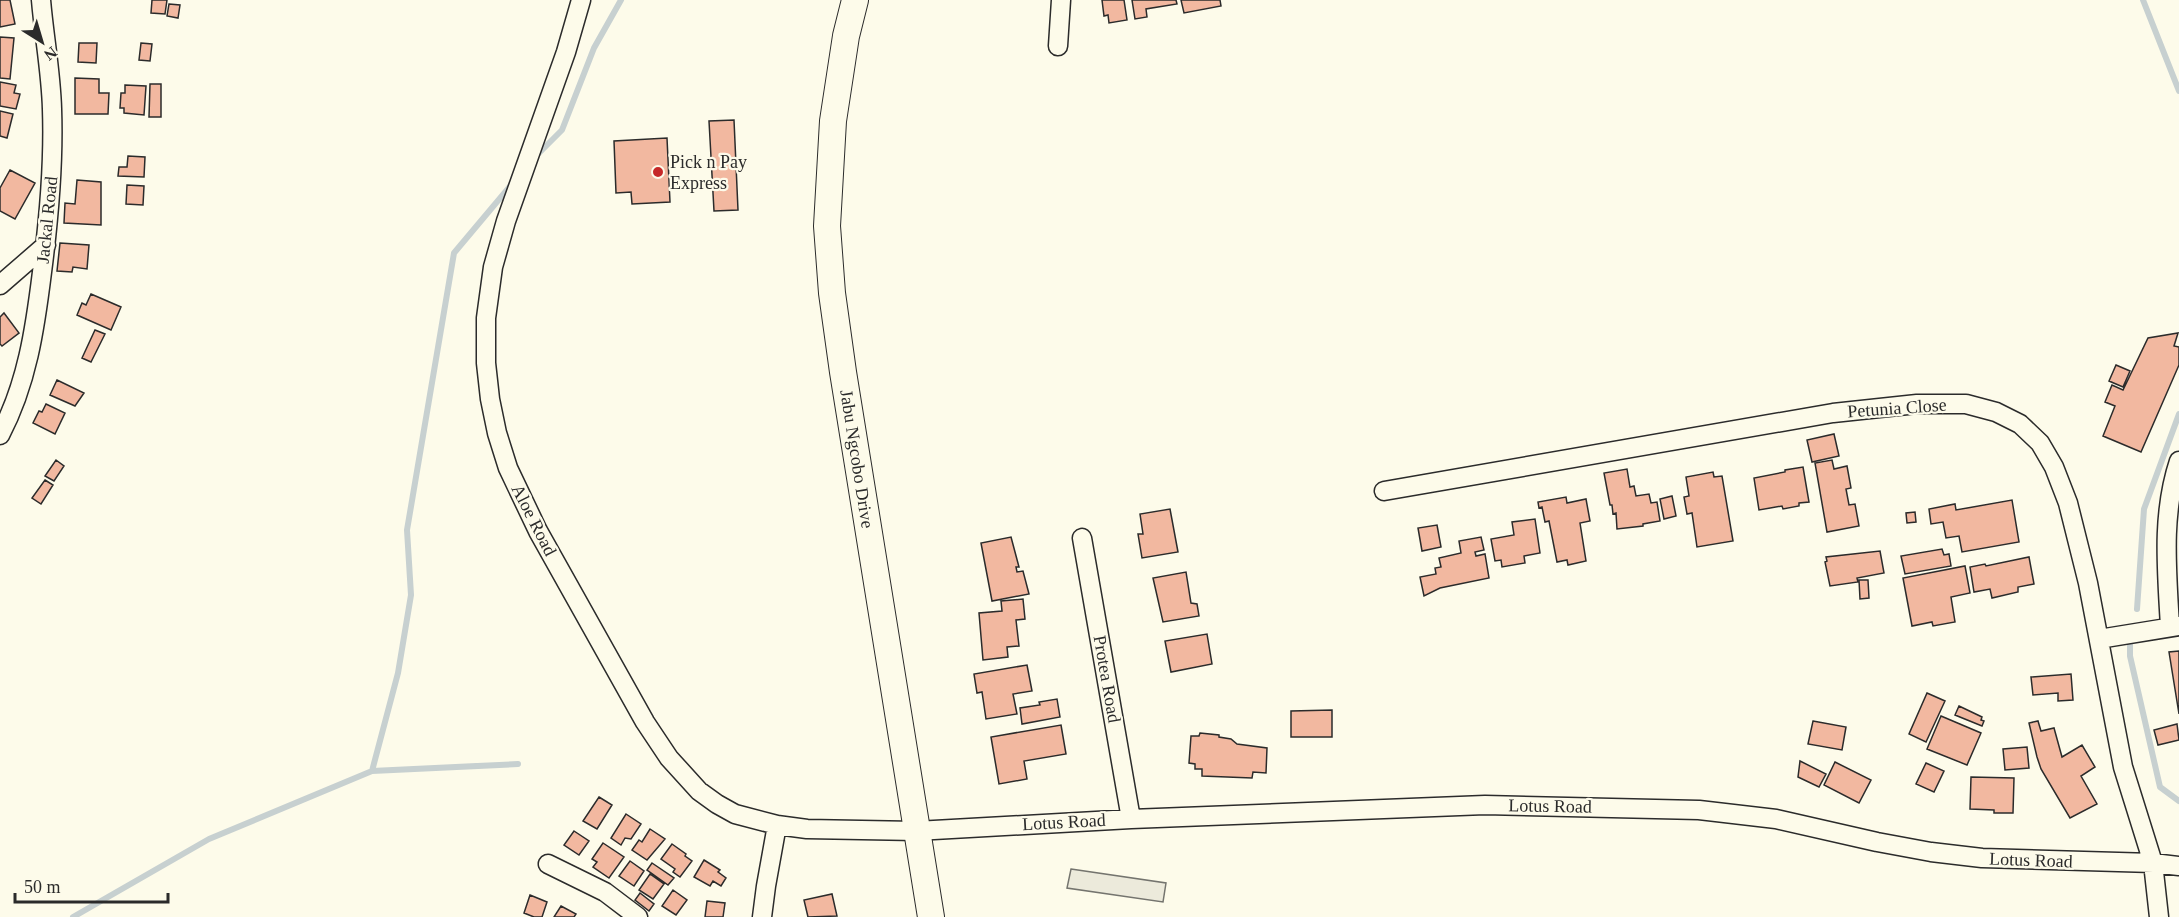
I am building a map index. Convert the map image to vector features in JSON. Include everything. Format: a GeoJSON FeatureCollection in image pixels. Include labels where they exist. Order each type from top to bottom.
{"type":"FeatureCollection","features":[{"type":"Feature","properties":{"kind":"main road","name":"Jabu Ngcobo Drive"},"geometry":{"type":"LineString","coordinates":[[855,0],[846,36],[833,121],[827,226],[832,293],[931,917]]}},
{"type":"Feature","properties":{"kind":"street","name":"Jackal Road"},"geometry":{"type":"LineString","coordinates":[[0,435],[18,393],[29,359],[46,245],[53,169],[52,108],[49,58],[41,0]]}},
{"type":"Feature","properties":{"kind":"street","name":"Aloe Road"},"geometry":{"type":"LineString","coordinates":[[581,0],[566,52],[506,221],[493,267],[486,318],[486,363],[497,433],[508,468],[538,531],[645,722],[669,758],[699,791],[735,814],[777,825],[807,829],[916,831]]}},
{"type":"Feature","properties":{"kind":"street"},"geometry":{"type":"LineString","coordinates":[[1058,46],[1061,0]]}},
{"type":"Feature","properties":{"kind":"street"},"geometry":{"type":"LineString","coordinates":[[0,285],[46,245]]}},
{"type":"Feature","properties":{"kind":"street","name":"Petunia Close"},"geometry":{"type":"LineString","coordinates":[[1384,491],[1833,413],[1917,404],[1966,404],[1996,412],[2020,424],[2040,443],[2054,467],[2068,503],[2088,584],[2123,767],[2153,863],[2159,917]]}},
{"type":"Feature","properties":{"kind":"street"},"geometry":{"type":"LineString","coordinates":[[2099,639],[2174,626],[2166,566],[2167,524],[2172,486],[2179,461]]}},
{"type":"Feature","properties":{"kind":"street","name":"Protea Road"},"geometry":{"type":"LineString","coordinates":[[1082,538],[1131,819]]}},
{"type":"Feature","properties":{"kind":"street","name":"Lotus Road"},"geometry":{"type":"LineString","coordinates":[[916,831],[1131,819],[1485,805],[1699,810],[1776,819],[1877,842],[1982,858],[2153,863],[2179,866]]}},
{"type":"Feature","properties":{"kind":"street"},"geometry":{"type":"LineString","coordinates":[[762,917],[777,825]]}},
{"type":"Feature","properties":{"kind":"street"},"geometry":{"type":"LineString","coordinates":[[548,864],[606,892],[638,917]]}},
{"type":"Feature","properties":{"kind":"shaded area"},"geometry":{"type":"Polygon","coordinates":[[[1071,869],[1166,883],[1163,902],[1067,888],[1071,869]]]}},
{"type":"Feature","properties":{"kind":"building"},"geometry":{"type":"Polygon","coordinates":[[[0,0],[10,0],[15,24],[0,27],[0,0]]]}},
{"type":"Feature","properties":{"kind":"building"},"geometry":{"type":"Polygon","coordinates":[[[152,0],[167,0],[165,14],[151,13],[152,0]]]}},
{"type":"Feature","properties":{"kind":"building"},"geometry":{"type":"Polygon","coordinates":[[[1102,0],[1124,0],[1127,20],[1109,23],[1108,15],[1104,16],[1102,0]]]}},
{"type":"Feature","properties":{"kind":"building"},"geometry":{"type":"Polygon","coordinates":[[[1132,0],[1176,0],[1177,4],[1146,9],[1147,17],[1135,19],[1132,0]]]}},
{"type":"Feature","properties":{"kind":"building"},"geometry":{"type":"Polygon","coordinates":[[[1181,0],[1220,0],[1221,6],[1184,13],[1181,0]]]}},
{"type":"Feature","properties":{"kind":"building"},"geometry":{"type":"Polygon","coordinates":[[[169,4],[180,5],[178,18],[167,16],[169,4]]]}},
{"type":"Feature","properties":{"kind":"building"},"geometry":{"type":"Polygon","coordinates":[[[0,37],[14,38],[10,79],[0,78],[0,37]]]}},
{"type":"Feature","properties":{"kind":"building"},"geometry":{"type":"Polygon","coordinates":[[[79,43],[97,43],[96,63],[78,62],[79,43]]]}},
{"type":"Feature","properties":{"kind":"building"},"geometry":{"type":"Polygon","coordinates":[[[141,43],[152,44],[150,61],[139,60],[141,43]]]}},
{"type":"Feature","properties":{"kind":"building"},"geometry":{"type":"Polygon","coordinates":[[[75,78],[99,79],[99,93],[109,93],[108,114],[75,114],[75,78]]]}},
{"type":"Feature","properties":{"kind":"building"},"geometry":{"type":"Polygon","coordinates":[[[0,82],[16,85],[14,93],[20,94],[16,109],[0,106],[0,82]]]}},
{"type":"Feature","properties":{"kind":"building"},"geometry":{"type":"Polygon","coordinates":[[[150,84],[161,84],[161,117],[149,117],[150,84]]]}},
{"type":"Feature","properties":{"kind":"building"},"geometry":{"type":"Polygon","coordinates":[[[125,85],[146,86],[144,115],[124,113],[124,108],[120,108],[121,93],[125,93],[125,85]]]}},
{"type":"Feature","properties":{"kind":"building"},"geometry":{"type":"Polygon","coordinates":[[[0,111],[13,114],[7,138],[0,136],[0,111]]]}},
{"type":"Feature","properties":{"kind":"building"},"geometry":{"type":"Polygon","coordinates":[[[734,120],[738,210],[714,211],[709,121],[734,120]]]}},
{"type":"Feature","properties":{"kind":"building"},"geometry":{"type":"Polygon","coordinates":[[[667,138],[670,202],[632,204],[631,192],[616,193],[614,141],[667,138]]]}},
{"type":"Feature","properties":{"kind":"building"},"geometry":{"type":"Polygon","coordinates":[[[128,156],[145,157],[144,177],[118,176],[119,167],[127,167],[128,156]]]}},
{"type":"Feature","properties":{"kind":"building"},"geometry":{"type":"Polygon","coordinates":[[[10,170],[35,183],[15,219],[0,211],[0,188],[10,170]]]}},
{"type":"Feature","properties":{"kind":"building"},"geometry":{"type":"Polygon","coordinates":[[[77,180],[101,182],[101,225],[64,223],[65,203],[75,204],[77,180]]]}},
{"type":"Feature","properties":{"kind":"building"},"geometry":{"type":"Polygon","coordinates":[[[127,185],[144,186],[143,205],[126,204],[127,185]]]}},
{"type":"Feature","properties":{"kind":"building"},"geometry":{"type":"Polygon","coordinates":[[[60,243],[89,245],[87,269],[73,267],[72,272],[57,271],[60,243]]]}},
{"type":"Feature","properties":{"kind":"building"},"geometry":{"type":"Polygon","coordinates":[[[91,294],[121,307],[111,330],[77,315],[82,303],[86,305],[91,294]]]}},
{"type":"Feature","properties":{"kind":"building"},"geometry":{"type":"Polygon","coordinates":[[[4,313],[19,333],[2,346],[0,344],[0,317],[4,313]]]}},
{"type":"Feature","properties":{"kind":"building"},"geometry":{"type":"Polygon","coordinates":[[[95,330],[105,334],[91,362],[82,358],[95,330]]]}},
{"type":"Feature","properties":{"kind":"building"},"geometry":{"type":"Polygon","coordinates":[[[2178,333],[2174,346],[2179,347],[2179,365],[2141,452],[2103,436],[2115,406],[2105,402],[2112,385],[2123,390],[2148,338],[2178,333]]]}},
{"type":"Feature","properties":{"kind":"building"},"geometry":{"type":"Polygon","coordinates":[[[2116,365],[2130,371],[2123,387],[2109,381],[2116,365]]]}},
{"type":"Feature","properties":{"kind":"building"},"geometry":{"type":"Polygon","coordinates":[[[57,380],[84,393],[75,406],[50,395],[57,380]]]}},
{"type":"Feature","properties":{"kind":"building"},"geometry":{"type":"Polygon","coordinates":[[[46,404],[65,413],[55,434],[33,423],[39,411],[42,412],[46,404]]]}},
{"type":"Feature","properties":{"kind":"building"},"geometry":{"type":"Polygon","coordinates":[[[1834,434],[1839,456],[1812,462],[1807,440],[1834,434]]]}},
{"type":"Feature","properties":{"kind":"building"},"geometry":{"type":"Polygon","coordinates":[[[56,460],[64,466],[54,481],[45,476],[56,460]]]}},
{"type":"Feature","properties":{"kind":"building"},"geometry":{"type":"Polygon","coordinates":[[[1832,460],[1834,469],[1847,466],[1851,488],[1846,489],[1849,505],[1855,504],[1859,526],[1827,532],[1815,463],[1832,460]]]}},
{"type":"Feature","properties":{"kind":"building"},"geometry":{"type":"Polygon","coordinates":[[[1803,467],[1809,502],[1783,509],[1782,506],[1759,510],[1754,478],[1803,467]]]}},
{"type":"Feature","properties":{"kind":"building"},"geometry":{"type":"Polygon","coordinates":[[[1627,469],[1630,487],[1634,486],[1636,496],[1649,494],[1651,503],[1657,502],[1660,521],[1643,524],[1643,526],[1617,529],[1616,513],[1613,514],[1612,505],[1610,505],[1604,473],[1627,469]]]}},
{"type":"Feature","properties":{"kind":"building"},"geometry":{"type":"Polygon","coordinates":[[[1713,472],[1714,477],[1722,476],[1733,541],[1697,547],[1692,513],[1687,514],[1684,497],[1689,496],[1686,477],[1713,472]]]}},
{"type":"Feature","properties":{"kind":"building"},"geometry":{"type":"Polygon","coordinates":[[[45,480],[53,485],[41,504],[32,498],[45,480]]]}},
{"type":"Feature","properties":{"kind":"building"},"geometry":{"type":"Polygon","coordinates":[[[1672,496],[1676,516],[1664,519],[1660,499],[1672,496]]]}},
{"type":"Feature","properties":{"kind":"building"},"geometry":{"type":"Polygon","coordinates":[[[1566,497],[1567,503],[1586,499],[1590,521],[1580,523],[1586,561],[1568,565],[1567,560],[1557,562],[1549,521],[1545,522],[1542,507],[1539,508],[1538,502],[1566,497]]]}},
{"type":"Feature","properties":{"kind":"building"},"geometry":{"type":"Polygon","coordinates":[[[2012,500],[2019,542],[1962,552],[1959,536],[1946,538],[1943,522],[1931,524],[1929,509],[1955,504],[1956,510],[2012,500]]]}},
{"type":"Feature","properties":{"kind":"building"},"geometry":{"type":"Polygon","coordinates":[[[1170,509],[1178,552],[1142,558],[1138,534],[1143,534],[1140,514],[1170,509]]]}},
{"type":"Feature","properties":{"kind":"building"},"geometry":{"type":"Polygon","coordinates":[[[1915,512],[1916,522],[1907,523],[1906,513],[1915,512]]]}},
{"type":"Feature","properties":{"kind":"building"},"geometry":{"type":"Polygon","coordinates":[[[1535,519],[1540,553],[1524,556],[1525,563],[1502,567],[1501,560],[1495,561],[1491,539],[1514,535],[1512,522],[1535,519]]]}},
{"type":"Feature","properties":{"kind":"building"},"geometry":{"type":"Polygon","coordinates":[[[1437,525],[1441,547],[1422,551],[1418,528],[1437,525]]]}},
{"type":"Feature","properties":{"kind":"building"},"geometry":{"type":"Polygon","coordinates":[[[1011,537],[1019,567],[1016,567],[1017,572],[1023,571],[1029,594],[992,601],[981,543],[1011,537]]]}},
{"type":"Feature","properties":{"kind":"building"},"geometry":{"type":"Polygon","coordinates":[[[1481,537],[1484,550],[1475,552],[1476,556],[1485,554],[1489,578],[1440,588],[1424,596],[1420,577],[1436,574],[1435,568],[1441,567],[1439,558],[1461,553],[1459,541],[1481,537]]]}},
{"type":"Feature","properties":{"kind":"building"},"geometry":{"type":"Polygon","coordinates":[[[1942,549],[1944,555],[1949,554],[1951,566],[1905,574],[1901,556],[1942,549]]]}},
{"type":"Feature","properties":{"kind":"building"},"geometry":{"type":"Polygon","coordinates":[[[1880,551],[1884,573],[1857,578],[1858,582],[1830,586],[1826,557],[1880,551]]]}},
{"type":"Feature","properties":{"kind":"building"},"geometry":{"type":"Polygon","coordinates":[[[2029,557],[2034,584],[2018,587],[2018,592],[1992,598],[1990,589],[1974,592],[1970,567],[2029,557]]]}},
{"type":"Feature","properties":{"kind":"building"},"geometry":{"type":"Polygon","coordinates":[[[1965,566],[1970,593],[1951,597],[1955,622],[1933,626],[1932,622],[1912,626],[1903,578],[1965,566]]]}},
{"type":"Feature","properties":{"kind":"building"},"geometry":{"type":"Polygon","coordinates":[[[1186,572],[1191,603],[1197,604],[1199,616],[1163,622],[1153,578],[1186,572]]]}},
{"type":"Feature","properties":{"kind":"building"},"geometry":{"type":"Polygon","coordinates":[[[1859,580],[1868,580],[1869,598],[1860,599],[1859,580]]]}},
{"type":"Feature","properties":{"kind":"building"},"geometry":{"type":"Polygon","coordinates":[[[1023,599],[1025,619],[1016,620],[1019,646],[1007,647],[1008,657],[983,660],[979,613],[1002,611],[1001,601],[1023,599]]]}},
{"type":"Feature","properties":{"kind":"building"},"geometry":{"type":"Polygon","coordinates":[[[1207,634],[1212,664],[1171,672],[1165,641],[1207,634]]]}},
{"type":"Feature","properties":{"kind":"building"},"geometry":{"type":"Polygon","coordinates":[[[2179,651],[2179,714],[2169,652],[2179,651]]]}},
{"type":"Feature","properties":{"kind":"building"},"geometry":{"type":"Polygon","coordinates":[[[1027,665],[1032,691],[1013,694],[1017,714],[986,719],[982,692],[977,693],[974,674],[1027,665]]]}},
{"type":"Feature","properties":{"kind":"building"},"geometry":{"type":"Polygon","coordinates":[[[2071,674],[2073,700],[2058,701],[2058,693],[2033,695],[2031,677],[2071,674]]]}},
{"type":"Feature","properties":{"kind":"building"},"geometry":{"type":"Polygon","coordinates":[[[1927,693],[1945,701],[1926,742],[1909,734],[1927,693]]]}},
{"type":"Feature","properties":{"kind":"building"},"geometry":{"type":"Polygon","coordinates":[[[1057,699],[1060,717],[1022,724],[1020,708],[1040,705],[1039,702],[1057,699]]]}},
{"type":"Feature","properties":{"kind":"building"},"geometry":{"type":"Polygon","coordinates":[[[1959,706],[1982,717],[1981,720],[1984,721],[1982,726],[1955,715],[1959,706]]]}},
{"type":"Feature","properties":{"kind":"building"},"geometry":{"type":"Polygon","coordinates":[[[1332,710],[1332,737],[1291,737],[1291,711],[1332,710]]]}},
{"type":"Feature","properties":{"kind":"building"},"geometry":{"type":"Polygon","coordinates":[[[1941,716],[1981,733],[1967,765],[1927,749],[1941,716]]]}},
{"type":"Feature","properties":{"kind":"building"},"geometry":{"type":"Polygon","coordinates":[[[1813,721],[1846,727],[1842,750],[1808,744],[1813,721]]]}},
{"type":"Feature","properties":{"kind":"building"},"geometry":{"type":"Polygon","coordinates":[[[2038,721],[2041,731],[2054,728],[2062,757],[2082,745],[2095,767],[2081,776],[2097,804],[2070,818],[2041,769],[2037,757],[2029,723],[2038,721]]]}},
{"type":"Feature","properties":{"kind":"building"},"geometry":{"type":"Polygon","coordinates":[[[2177,724],[2179,740],[2158,745],[2154,730],[2177,724]]]}},
{"type":"Feature","properties":{"kind":"building"},"geometry":{"type":"Polygon","coordinates":[[[1061,725],[1066,754],[1024,761],[1027,779],[999,784],[991,737],[1061,725]]]}},
{"type":"Feature","properties":{"kind":"building"},"geometry":{"type":"Polygon","coordinates":[[[1200,733],[1219,735],[1237,744],[1267,748],[1266,773],[1253,772],[1252,778],[1202,776],[1202,769],[1195,769],[1195,764],[1189,763],[1191,736],[1199,736],[1200,733]]]}},
{"type":"Feature","properties":{"kind":"building"},"geometry":{"type":"Polygon","coordinates":[[[2027,747],[2029,768],[2005,770],[2003,749],[2027,747]]]}},
{"type":"Feature","properties":{"kind":"building"},"geometry":{"type":"Polygon","coordinates":[[[1800,761],[1826,774],[1819,787],[1798,777],[1800,761]]]}},
{"type":"Feature","properties":{"kind":"building"},"geometry":{"type":"Polygon","coordinates":[[[1835,762],[1871,780],[1859,803],[1824,785],[1835,762]]]}},
{"type":"Feature","properties":{"kind":"building"},"geometry":{"type":"Polygon","coordinates":[[[1926,763],[1944,771],[1934,792],[1916,784],[1926,763]]]}},
{"type":"Feature","properties":{"kind":"building"},"geometry":{"type":"Polygon","coordinates":[[[1971,777],[2014,778],[2013,813],[1970,809],[1971,777]]]}},
{"type":"Feature","properties":{"kind":"building"},"geometry":{"type":"Polygon","coordinates":[[[599,797],[612,805],[597,829],[583,821],[599,797]]]}},
{"type":"Feature","properties":{"kind":"building"},"geometry":{"type":"Polygon","coordinates":[[[626,814],[641,824],[631,839],[625,838],[621,845],[611,838],[626,814]]]}},
{"type":"Feature","properties":{"kind":"building"},"geometry":{"type":"Polygon","coordinates":[[[650,829],[665,839],[647,860],[632,850],[639,840],[642,842],[650,829]]]}},
{"type":"Feature","properties":{"kind":"building"},"geometry":{"type":"Polygon","coordinates":[[[574,831],[589,841],[579,855],[564,845],[574,831]]]}},
{"type":"Feature","properties":{"kind":"building"},"geometry":{"type":"Polygon","coordinates":[[[603,843],[624,857],[609,878],[593,867],[597,862],[592,859],[603,843]]]}},
{"type":"Feature","properties":{"kind":"building"},"geometry":{"type":"Polygon","coordinates":[[[672,844],[692,861],[680,877],[673,872],[675,869],[661,859],[672,844]]]}},
{"type":"Feature","properties":{"kind":"building"},"geometry":{"type":"Polygon","coordinates":[[[704,860],[720,870],[718,872],[726,878],[721,886],[713,881],[710,886],[694,877],[704,860]]]}},
{"type":"Feature","properties":{"kind":"building"},"geometry":{"type":"Polygon","coordinates":[[[630,861],[644,871],[634,886],[619,876],[630,861]]]}},
{"type":"Feature","properties":{"kind":"building"},"geometry":{"type":"Polygon","coordinates":[[[652,863],[674,878],[668,885],[647,870],[652,863]]]}},
{"type":"Feature","properties":{"kind":"building"},"geometry":{"type":"Polygon","coordinates":[[[650,874],[664,884],[653,899],[639,890],[650,874]]]}},
{"type":"Feature","properties":{"kind":"building"},"geometry":{"type":"Polygon","coordinates":[[[673,890],[687,900],[676,915],[662,906],[673,890]]]}},
{"type":"Feature","properties":{"kind":"building"},"geometry":{"type":"Polygon","coordinates":[[[640,893],[654,904],[649,911],[635,900],[640,893]]]}},
{"type":"Feature","properties":{"kind":"building"},"geometry":{"type":"Polygon","coordinates":[[[832,894],[837,916],[808,917],[804,900],[832,894]]]}},
{"type":"Feature","properties":{"kind":"building"},"geometry":{"type":"Polygon","coordinates":[[[530,895],[547,902],[542,917],[524,913],[530,895]]]}},
{"type":"Feature","properties":{"kind":"building"},"geometry":{"type":"Polygon","coordinates":[[[707,901],[725,903],[723,917],[705,917],[707,901]]]}},
{"type":"Feature","properties":{"kind":"building"},"geometry":{"type":"Polygon","coordinates":[[[561,906],[576,914],[574,917],[554,917],[561,906]]]}},
{"type":"Feature","properties":{"kind":"waterway"},"geometry":{"type":"LineString","coordinates":[[534,158],[562,130],[594,48],[621,0]]}},
{"type":"Feature","properties":{"kind":"waterway"},"geometry":{"type":"LineString","coordinates":[[2143,0],[2179,91]]}},
{"type":"Feature","properties":{"kind":"waterway"},"geometry":{"type":"LineString","coordinates":[[372,771],[398,673],[411,595],[407,530],[454,253],[512,184]]}},
{"type":"Feature","properties":{"kind":"waterway"},"geometry":{"type":"LineString","coordinates":[[2137,609],[2144,509],[2179,414]]}},
{"type":"Feature","properties":{"kind":"waterway"},"geometry":{"type":"LineString","coordinates":[[2130,642],[2130,656],[2160,787],[2179,801]]}},
{"type":"Feature","properties":{"kind":"waterway"},"geometry":{"type":"LineString","coordinates":[[73,917],[209,839],[372,771],[518,764]]}},
{"type":"Feature","properties":{"kind":"place","name":"Pick n Pay Express"},"geometry":{"type":"Point","coordinates":[658,172]}}]}
